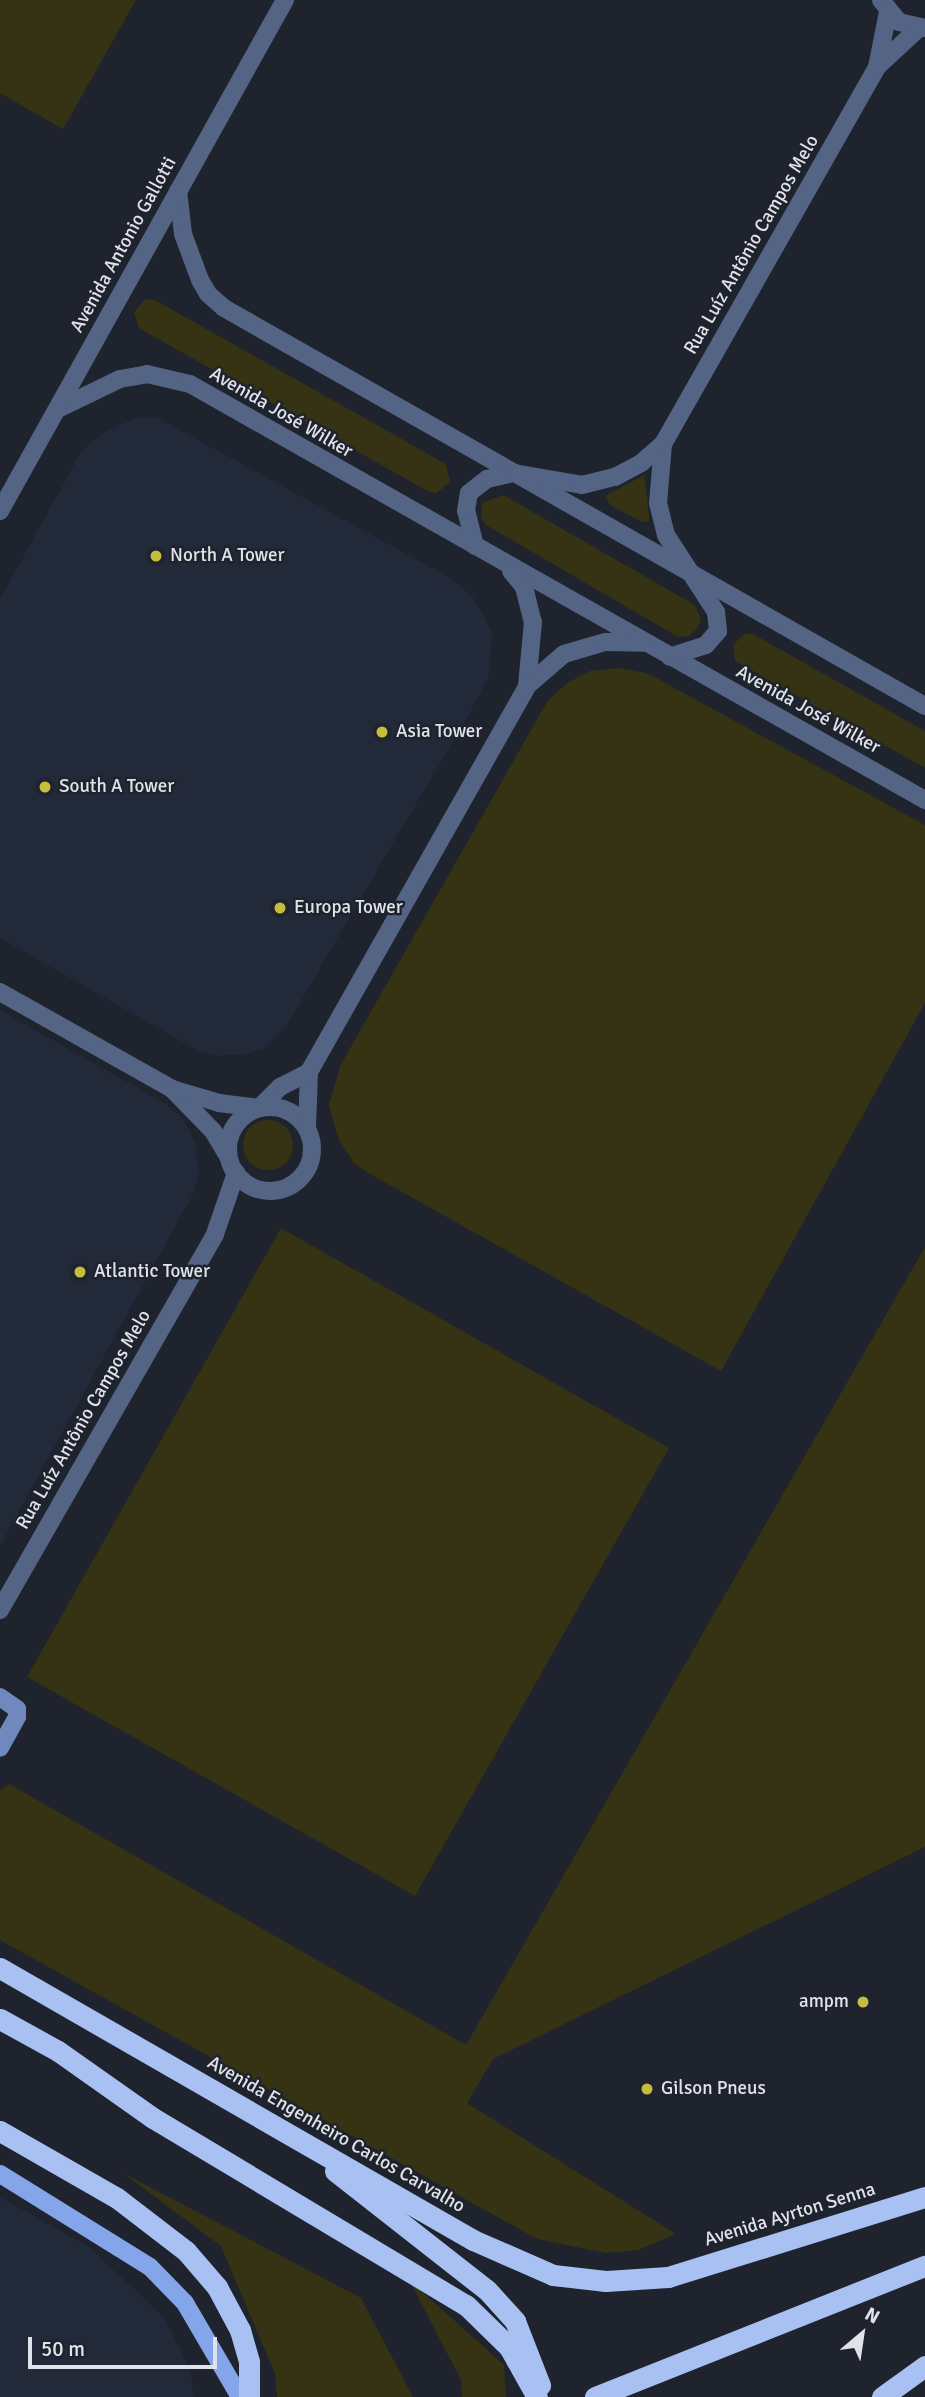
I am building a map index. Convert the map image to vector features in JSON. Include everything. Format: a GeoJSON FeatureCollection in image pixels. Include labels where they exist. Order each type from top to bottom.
{"type":"FeatureCollection","features":[{"type":"Feature","properties":{"kind":"highway","name":"Avenida Engenheiro Carlos Carvalho"},"geometry":{"type":"LineString","coordinates":[[0,1968],[473,2240],[543,2271],[606,2281],[668,2277]]}},
{"type":"Feature","properties":{"kind":"highway"},"geometry":{"type":"LineString","coordinates":[[0,2019],[58,2051],[153,2118],[467,2305],[509,2347],[540,2397]]}},
{"type":"Feature","properties":{"kind":"highway"},"geometry":{"type":"LineString","coordinates":[[0,2131],[117,2198],[186,2251],[217,2287],[240,2330],[249,2362],[249,2397]]}},
{"type":"Feature","properties":{"kind":"highway"},"geometry":{"type":"LineString","coordinates":[[296,2138],[372,2204],[486,2290],[515,2321],[528,2344],[540,2397]]}},
{"type":"Feature","properties":{"kind":"highway","name":"Avenida Ayrton Senna"},"geometry":{"type":"LineString","coordinates":[[668,2277],[925,2197]]}},
{"type":"Feature","properties":{"kind":"highway"},"geometry":{"type":"LineString","coordinates":[[595,2397],[876,2288],[925,2266]]}},
{"type":"Feature","properties":{"kind":"highway"},"geometry":{"type":"LineString","coordinates":[[882,2397],[925,2366]]}},
{"type":"Feature","properties":{"kind":"main road"},"geometry":{"type":"LineString","coordinates":[[0,2174],[150,2267],[185,2303],[240,2397]]}},
{"type":"Feature","properties":{"kind":"street","name":"Avenida Antonio Gallotti"},"geometry":{"type":"LineString","coordinates":[[0,511],[285,0]]}},
{"type":"Feature","properties":{"kind":"street"},"geometry":{"type":"LineString","coordinates":[[885,6],[905,25],[922,28]]}},
{"type":"Feature","properties":{"kind":"street","name":"Rua Luíz Antônio Campos Melo"},"geometry":{"type":"LineString","coordinates":[[877,67],[885,6]]}},
{"type":"Feature","properties":{"kind":"street","name":"Rua Luíz Antônio Campos Melo"},"geometry":{"type":"LineString","coordinates":[[686,570],[666,535],[658,503],[663,444],[877,67],[922,28]]}},
{"type":"Feature","properties":{"kind":"street"},"geometry":{"type":"LineString","coordinates":[[178,191],[183,234],[200,279],[208,294],[224,308],[925,706]]}},
{"type":"Feature","properties":{"kind":"street","name":"Avenida José Wilker"},"geometry":{"type":"LineString","coordinates":[[58,409],[120,379],[147,374],[190,384],[925,800]]}},
{"type":"Feature","properties":{"kind":"street","name":"Rua Luíz Antônio Campos Melo"},"geometry":{"type":"LineString","coordinates":[[514,473],[582,485],[615,477],[663,444]]}},
{"type":"Feature","properties":{"kind":"street"},"geometry":{"type":"LineString","coordinates":[[475,546],[466,511],[468,493],[487,479],[514,473]]}},
{"type":"Feature","properties":{"kind":"street"},"geometry":{"type":"LineString","coordinates":[[504,563],[524,587],[533,622],[527,686]]}},
{"type":"Feature","properties":{"kind":"street"},"geometry":{"type":"LineString","coordinates":[[670,657],[706,645],[718,631],[716,612],[686,570]]}},
{"type":"Feature","properties":{"kind":"street"},"geometry":{"type":"LineString","coordinates":[[172,1089],[213,1130],[236,1173],[261,1190],[293,1185],[311,1159],[307,1127],[309,1072],[527,686],[564,654],[605,642],[646,643]]}},
{"type":"Feature","properties":{"kind":"street"},"geometry":{"type":"LineString","coordinates":[[0,992],[172,1089],[219,1103],[291,1112],[307,1127]]}},
{"type":"Feature","properties":{"kind":"street"},"geometry":{"type":"LineString","coordinates":[[228,1156],[234,1126],[259,1108],[280,1087],[309,1072]]}},
{"type":"Feature","properties":{"kind":"street","name":"Rua Luíz Antônio Campos Melo"},"geometry":{"type":"LineString","coordinates":[[0,1610],[215,1234],[236,1173]]}},
{"type":"Feature","properties":{"kind":"street"},"geometry":{"type":"LineString","coordinates":[[0,1697],[17,1709],[17,1717],[0,1748]]}},
{"type":"Feature","properties":{"kind":"shaded area"},"geometry":{"type":"Polygon","coordinates":[[[0,0],[136,0],[63,129],[0,93],[0,0]]]}},
{"type":"Feature","properties":{"kind":"shaded area"},"geometry":{"type":"Polygon","coordinates":[[[146,299],[155,300],[446,464],[450,482],[437,493],[429,492],[139,328],[134,312],[146,299]]]}},
{"type":"Feature","properties":{"kind":"shaded area"},"geometry":{"type":"Polygon","coordinates":[[[135,418],[158,418],[445,575],[472,595],[492,632],[489,676],[477,700],[288,1023],[264,1048],[247,1054],[218,1056],[198,1051],[0,938],[0,599],[81,452],[102,433],[135,418]]]}},
{"type":"Feature","properties":{"kind":"shaded area"},"geometry":{"type":"Polygon","coordinates":[[[644,475],[649,521],[642,522],[610,505],[605,496],[644,475]]]}},
{"type":"Feature","properties":{"kind":"shaded area"},"geometry":{"type":"Polygon","coordinates":[[[503,495],[695,605],[701,619],[697,629],[689,636],[678,637],[486,525],[481,518],[482,503],[503,495]]]}},
{"type":"Feature","properties":{"kind":"shaded area"},"geometry":{"type":"Polygon","coordinates":[[[744,634],[753,634],[925,731],[925,768],[735,661],[733,645],[744,634]]]}},
{"type":"Feature","properties":{"kind":"shaded area"},"geometry":{"type":"Polygon","coordinates":[[[619,668],[647,673],[925,825],[925,1003],[721,1371],[370,1174],[354,1163],[338,1138],[329,1105],[340,1066],[547,702],[567,683],[590,671],[619,668]]]}},
{"type":"Feature","properties":{"kind":"shaded area"},"geometry":{"type":"Polygon","coordinates":[[[0,1010],[166,1104],[183,1118],[195,1142],[199,1173],[193,1194],[0,1546],[0,1010]]]}},
{"type":"Feature","properties":{"kind":"shaded area"},"geometry":{"type":"Polygon","coordinates":[[[268,1120],[285,1128],[293,1145],[285,1162],[268,1170],[251,1162],[243,1145],[251,1128],[268,1120]]]}},
{"type":"Feature","properties":{"kind":"shaded area"},"geometry":{"type":"Polygon","coordinates":[[[281,1228],[669,1448],[415,1896],[27,1677],[281,1228]]]}},
{"type":"Feature","properties":{"kind":"shaded area"},"geometry":{"type":"Polygon","coordinates":[[[925,1247],[925,1847],[493,2059],[467,2103],[676,2234],[638,2250],[606,2253],[537,2239],[0,1940],[0,1790],[9,1784],[466,2045],[925,1247]]]}},
{"type":"Feature","properties":{"kind":"shaded area"},"geometry":{"type":"Polygon","coordinates":[[[123,2173],[361,2298],[413,2397],[277,2397],[275,2374],[221,2246],[123,2173]]]}},
{"type":"Feature","properties":{"kind":"shaded area"},"geometry":{"type":"Polygon","coordinates":[[[0,2197],[88,2246],[164,2317],[190,2369],[194,2397],[0,2397],[0,2197]]]}},
{"type":"Feature","properties":{"kind":"shaded area"},"geometry":{"type":"Polygon","coordinates":[[[409,2280],[504,2365],[506,2397],[462,2397],[461,2380],[409,2280]]]}},
{"type":"Feature","properties":{"kind":"place","name":"North A Tower"},"geometry":{"type":"Point","coordinates":[156,556]}},
{"type":"Feature","properties":{"kind":"place","name":"Asia Tower"},"geometry":{"type":"Point","coordinates":[382,732]}},
{"type":"Feature","properties":{"kind":"place","name":"South A Tower"},"geometry":{"type":"Point","coordinates":[45,787]}},
{"type":"Feature","properties":{"kind":"place","name":"Europa Tower"},"geometry":{"type":"Point","coordinates":[280,908]}},
{"type":"Feature","properties":{"kind":"place","name":"Atlantic Tower"},"geometry":{"type":"Point","coordinates":[80,1272]}},
{"type":"Feature","properties":{"kind":"place","name":"ampm"},"geometry":{"type":"Point","coordinates":[863,2002]}},
{"type":"Feature","properties":{"kind":"place","name":"Gilson Pneus"},"geometry":{"type":"Point","coordinates":[647,2089]}}]}
